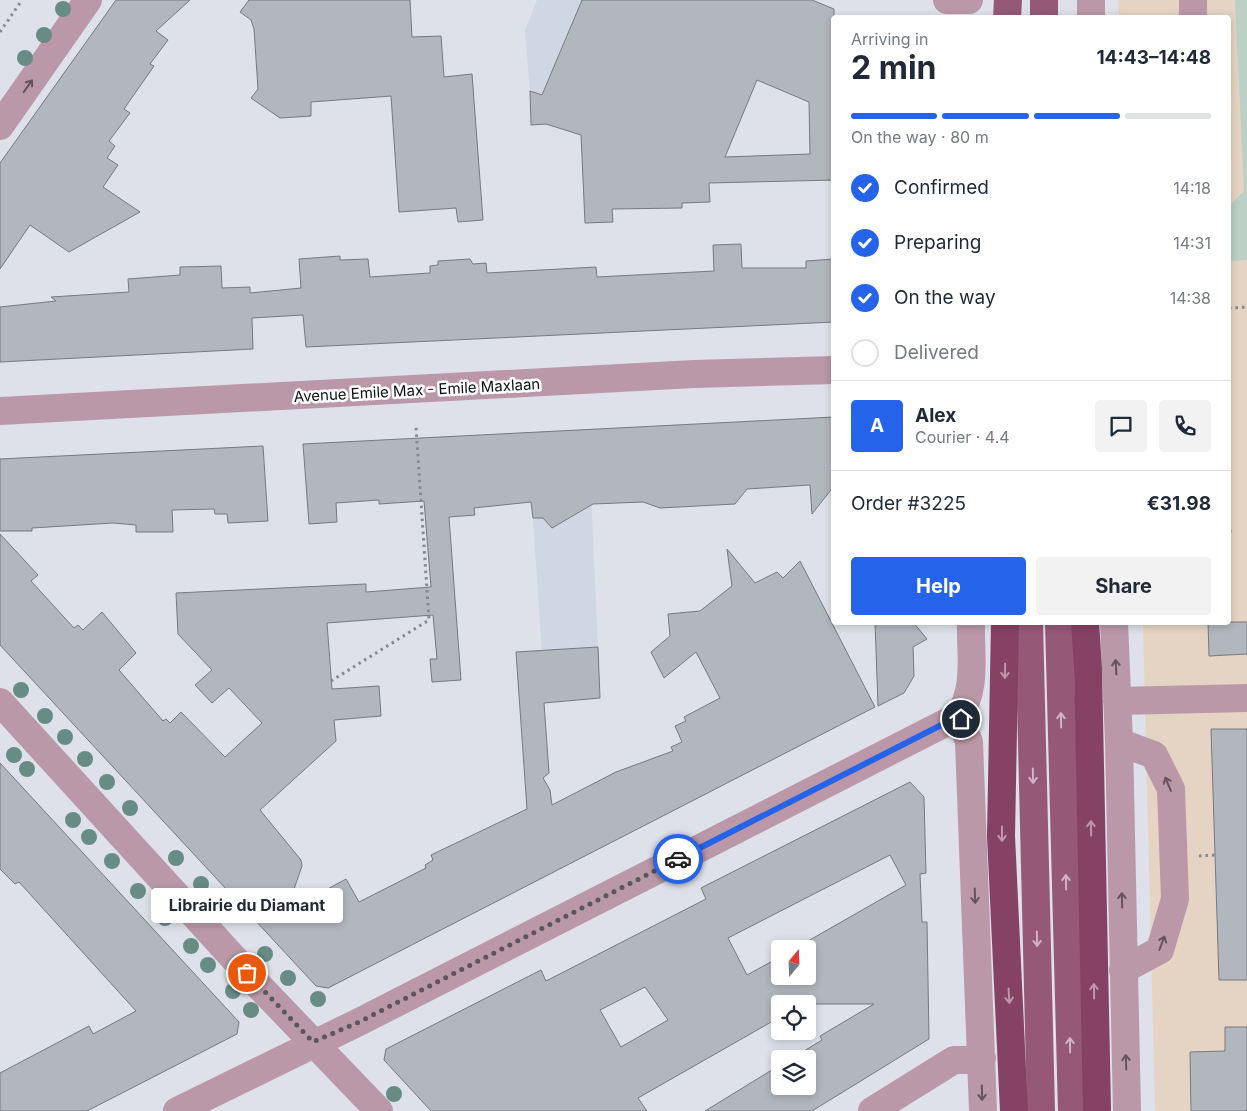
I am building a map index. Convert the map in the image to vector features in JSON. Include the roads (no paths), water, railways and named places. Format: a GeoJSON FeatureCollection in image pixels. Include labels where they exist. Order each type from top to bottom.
{"type":"FeatureCollection","features":[{"type":"Feature","properties":{"kind":"highway"},"geometry":{"type":"LineString","coordinates":[[1006,625],[1001,836],[1014,1111]]}},
{"type":"Feature","properties":{"kind":"highway"},"geometry":{"type":"LineString","coordinates":[[1084,1110],[1088,668],[1085,625]]}},
{"type":"Feature","properties":{"kind":"main road"},"geometry":{"type":"LineString","coordinates":[[1044,0],[1044,15]]}},
{"type":"Feature","properties":{"kind":"main road"},"geometry":{"type":"LineString","coordinates":[[1029,625],[1041,1111]]}},
{"type":"Feature","properties":{"kind":"main road"},"geometry":{"type":"LineString","coordinates":[[1059,625],[1084,1110]]}},
{"type":"Feature","properties":{"kind":"street"},"geometry":{"type":"LineString","coordinates":[[0,126],[88,0]]}},
{"type":"Feature","properties":{"kind":"street"},"geometry":{"type":"LineString","coordinates":[[947,0],[969,0],[969,15]]}},
{"type":"Feature","properties":{"kind":"street"},"geometry":{"type":"LineString","coordinates":[[1091,0],[1091,15]]}},
{"type":"Feature","properties":{"kind":"street"},"geometry":{"type":"LineString","coordinates":[[1193,0],[1193,15]]}},
{"type":"Feature","properties":{"kind":"street","name":"Avenue Emile Max - Emile Maxlaan"},"geometry":{"type":"LineString","coordinates":[[0,411],[694,374],[831,370]]}},
{"type":"Feature","properties":{"kind":"street"},"geometry":{"type":"LineString","coordinates":[[971,625],[961,719],[969,742],[983,1111]]}},
{"type":"Feature","properties":{"kind":"street"},"geometry":{"type":"LineString","coordinates":[[1114,625],[1119,742],[1127,1111]]}},
{"type":"Feature","properties":{"kind":"street"},"geometry":{"type":"LineString","coordinates":[[1117,701],[1247,698]]}},
{"type":"Feature","properties":{"kind":"street"},"geometry":{"type":"LineString","coordinates":[[0,702],[313,1042],[379,1111]]}},
{"type":"Feature","properties":{"kind":"street"},"geometry":{"type":"LineString","coordinates":[[177,1111],[313,1042],[359,1022],[963,705]]}},
{"type":"Feature","properties":{"kind":"street"},"geometry":{"type":"LineString","coordinates":[[1119,742],[1154,755],[1171,789],[1175,899],[1160,950],[1123,970]]}},
{"type":"Feature","properties":{"kind":"street"},"geometry":{"type":"LineString","coordinates":[[872,1111],[954,1060],[982,1058]]}},
{"type":"Feature","properties":{"kind":"place","name":"Librairie du Diamant"},"geometry":{"type":"Point","coordinates":[247,973]}}]}
